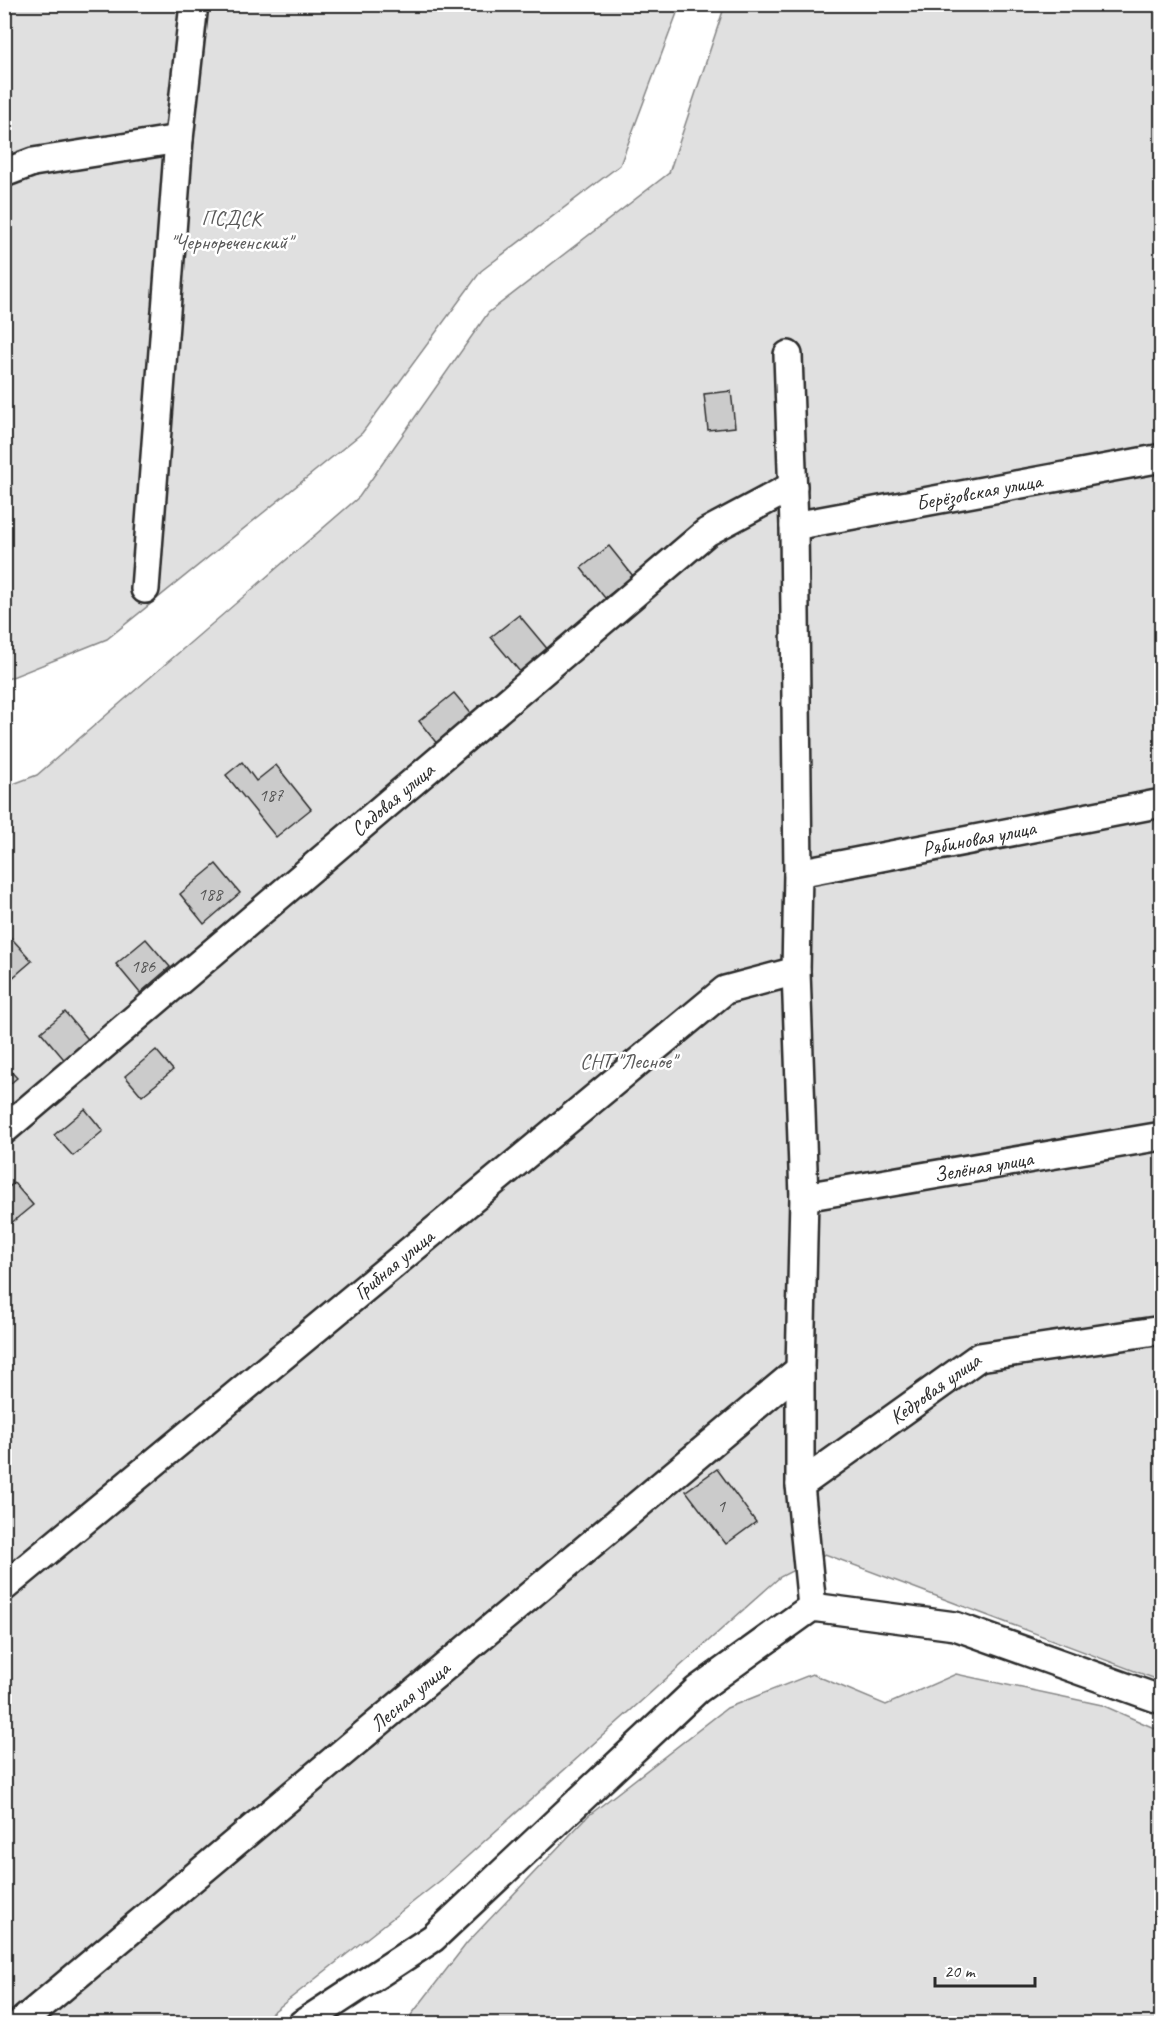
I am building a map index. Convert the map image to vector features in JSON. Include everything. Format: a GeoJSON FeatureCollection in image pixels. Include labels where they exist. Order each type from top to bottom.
{"type":"FeatureCollection","features":[{"type":"Feature","properties":{"kind":"street"},"geometry":{"type":"LineString","coordinates":[[145,589],[179,139],[194,4]]}},
{"type":"Feature","properties":{"kind":"street"},"geometry":{"type":"LineString","coordinates":[[4,173],[33,162],[179,139]]}},
{"type":"Feature","properties":{"kind":"street"},"geometry":{"type":"LineString","coordinates":[[788,355],[794,526],[798,873],[796,971],[804,1197],[800,1485],[812,1607]]}},
{"type":"Feature","properties":{"kind":"street","name":"Берёзовская улица"},"geometry":{"type":"LineString","coordinates":[[794,526],[1161,458]]}},
{"type":"Feature","properties":{"kind":"street","name":"Садовая улица"},"geometry":{"type":"LineString","coordinates":[[4,1130],[706,532],[793,486]]}},
{"type":"Feature","properties":{"kind":"street","name":"Рябиновая улица"},"geometry":{"type":"LineString","coordinates":[[798,873],[1161,803]]}},
{"type":"Feature","properties":{"kind":"street","name":"Грибная улица"},"geometry":{"type":"LineString","coordinates":[[4,1587],[725,990],[796,971]]}},
{"type":"Feature","properties":{"kind":"street","name":"Зелёная улица"},"geometry":{"type":"LineString","coordinates":[[804,1197],[1161,1136]]}},
{"type":"Feature","properties":{"kind":"street","name":"Кедровая улица"},"geometry":{"type":"LineString","coordinates":[[800,1485],[979,1357],[1161,1330]]}},
{"type":"Feature","properties":{"kind":"street","name":"Лесная улица"},"geometry":{"type":"LineString","coordinates":[[19,2024],[800,1368]]}},
{"type":"Feature","properties":{"kind":"street"},"geometry":{"type":"LineString","coordinates":[[302,2024],[433,1938],[697,1690],[812,1607],[955,1626],[1161,1700]]}},
{"type":"Feature","properties":{"kind":"green space","name":"ПСДСК \"Чернореченский\""},"geometry":{"type":"Polygon","coordinates":[[[5,5],[680,5],[620,165],[481,271],[362,433],[107,639],[5,680],[5,5]]]}},
{"type":"Feature","properties":{"kind":"green space","name":"СНТ \"Лесное\""},"geometry":{"type":"Polygon","coordinates":[[[725,5],[1161,5],[1161,1681],[825,1554],[780,1577],[441,1880],[259,2023],[5,2024],[5,787],[37,775],[359,497],[488,313],[669,173],[725,5]]]}},
{"type":"Feature","properties":{"kind":"green space"},"geometry":{"type":"Polygon","coordinates":[[[812,1674],[886,1705],[956,1674],[1102,1705],[1161,1731],[1161,2023],[405,2023],[467,1943],[588,1816],[727,1708],[812,1674]]]}},
{"type":"Feature","properties":{"kind":"building"},"geometry":{"type":"Polygon","coordinates":[[[731,391],[735,427],[708,430],[704,394],[731,391]]]}},
{"type":"Feature","properties":{"kind":"building"},"geometry":{"type":"Polygon","coordinates":[[[609,546],[633,576],[605,598],[581,568],[609,546]]]}},
{"type":"Feature","properties":{"kind":"building"},"geometry":{"type":"Polygon","coordinates":[[[519,615],[549,651],[521,673],[491,637],[519,615]]]}},
{"type":"Feature","properties":{"kind":"building"},"geometry":{"type":"Polygon","coordinates":[[[454,693],[474,717],[438,745],[419,721],[454,693]]]}},
{"type":"Feature","properties":{"kind":"building"},"geometry":{"type":"Polygon","coordinates":[[[242,762],[256,781],[276,765],[311,809],[276,837],[226,775],[242,762]]]}},
{"type":"Feature","properties":{"kind":"building"},"geometry":{"type":"Polygon","coordinates":[[[216,864],[240,893],[204,924],[180,894],[216,864]]]}},
{"type":"Feature","properties":{"kind":"building"},"geometry":{"type":"Polygon","coordinates":[[[4,930],[32,961],[4,985],[4,930]]]}},
{"type":"Feature","properties":{"kind":"building"},"geometry":{"type":"Polygon","coordinates":[[[146,939],[170,967],[140,993],[116,964],[146,939]]]}},
{"type":"Feature","properties":{"kind":"building"},"geometry":{"type":"Polygon","coordinates":[[[65,1012],[92,1044],[68,1064],[41,1032],[65,1012]]]}},
{"type":"Feature","properties":{"kind":"building"},"geometry":{"type":"Polygon","coordinates":[[[156,1050],[173,1070],[142,1096],[125,1076],[156,1050]]]}},
{"type":"Feature","properties":{"kind":"building"},"geometry":{"type":"Polygon","coordinates":[[[4,1064],[17,1078],[4,1089],[4,1064]]]}},
{"type":"Feature","properties":{"kind":"building"},"geometry":{"type":"Polygon","coordinates":[[[85,1109],[103,1131],[73,1156],[54,1135],[85,1109]]]}},
{"type":"Feature","properties":{"kind":"building"},"geometry":{"type":"Polygon","coordinates":[[[14,1183],[33,1205],[4,1229],[4,1191],[14,1183]]]}},
{"type":"Feature","properties":{"kind":"building"},"geometry":{"type":"Polygon","coordinates":[[[717,1469],[756,1522],[726,1544],[686,1491],[717,1469]]]}}]}
